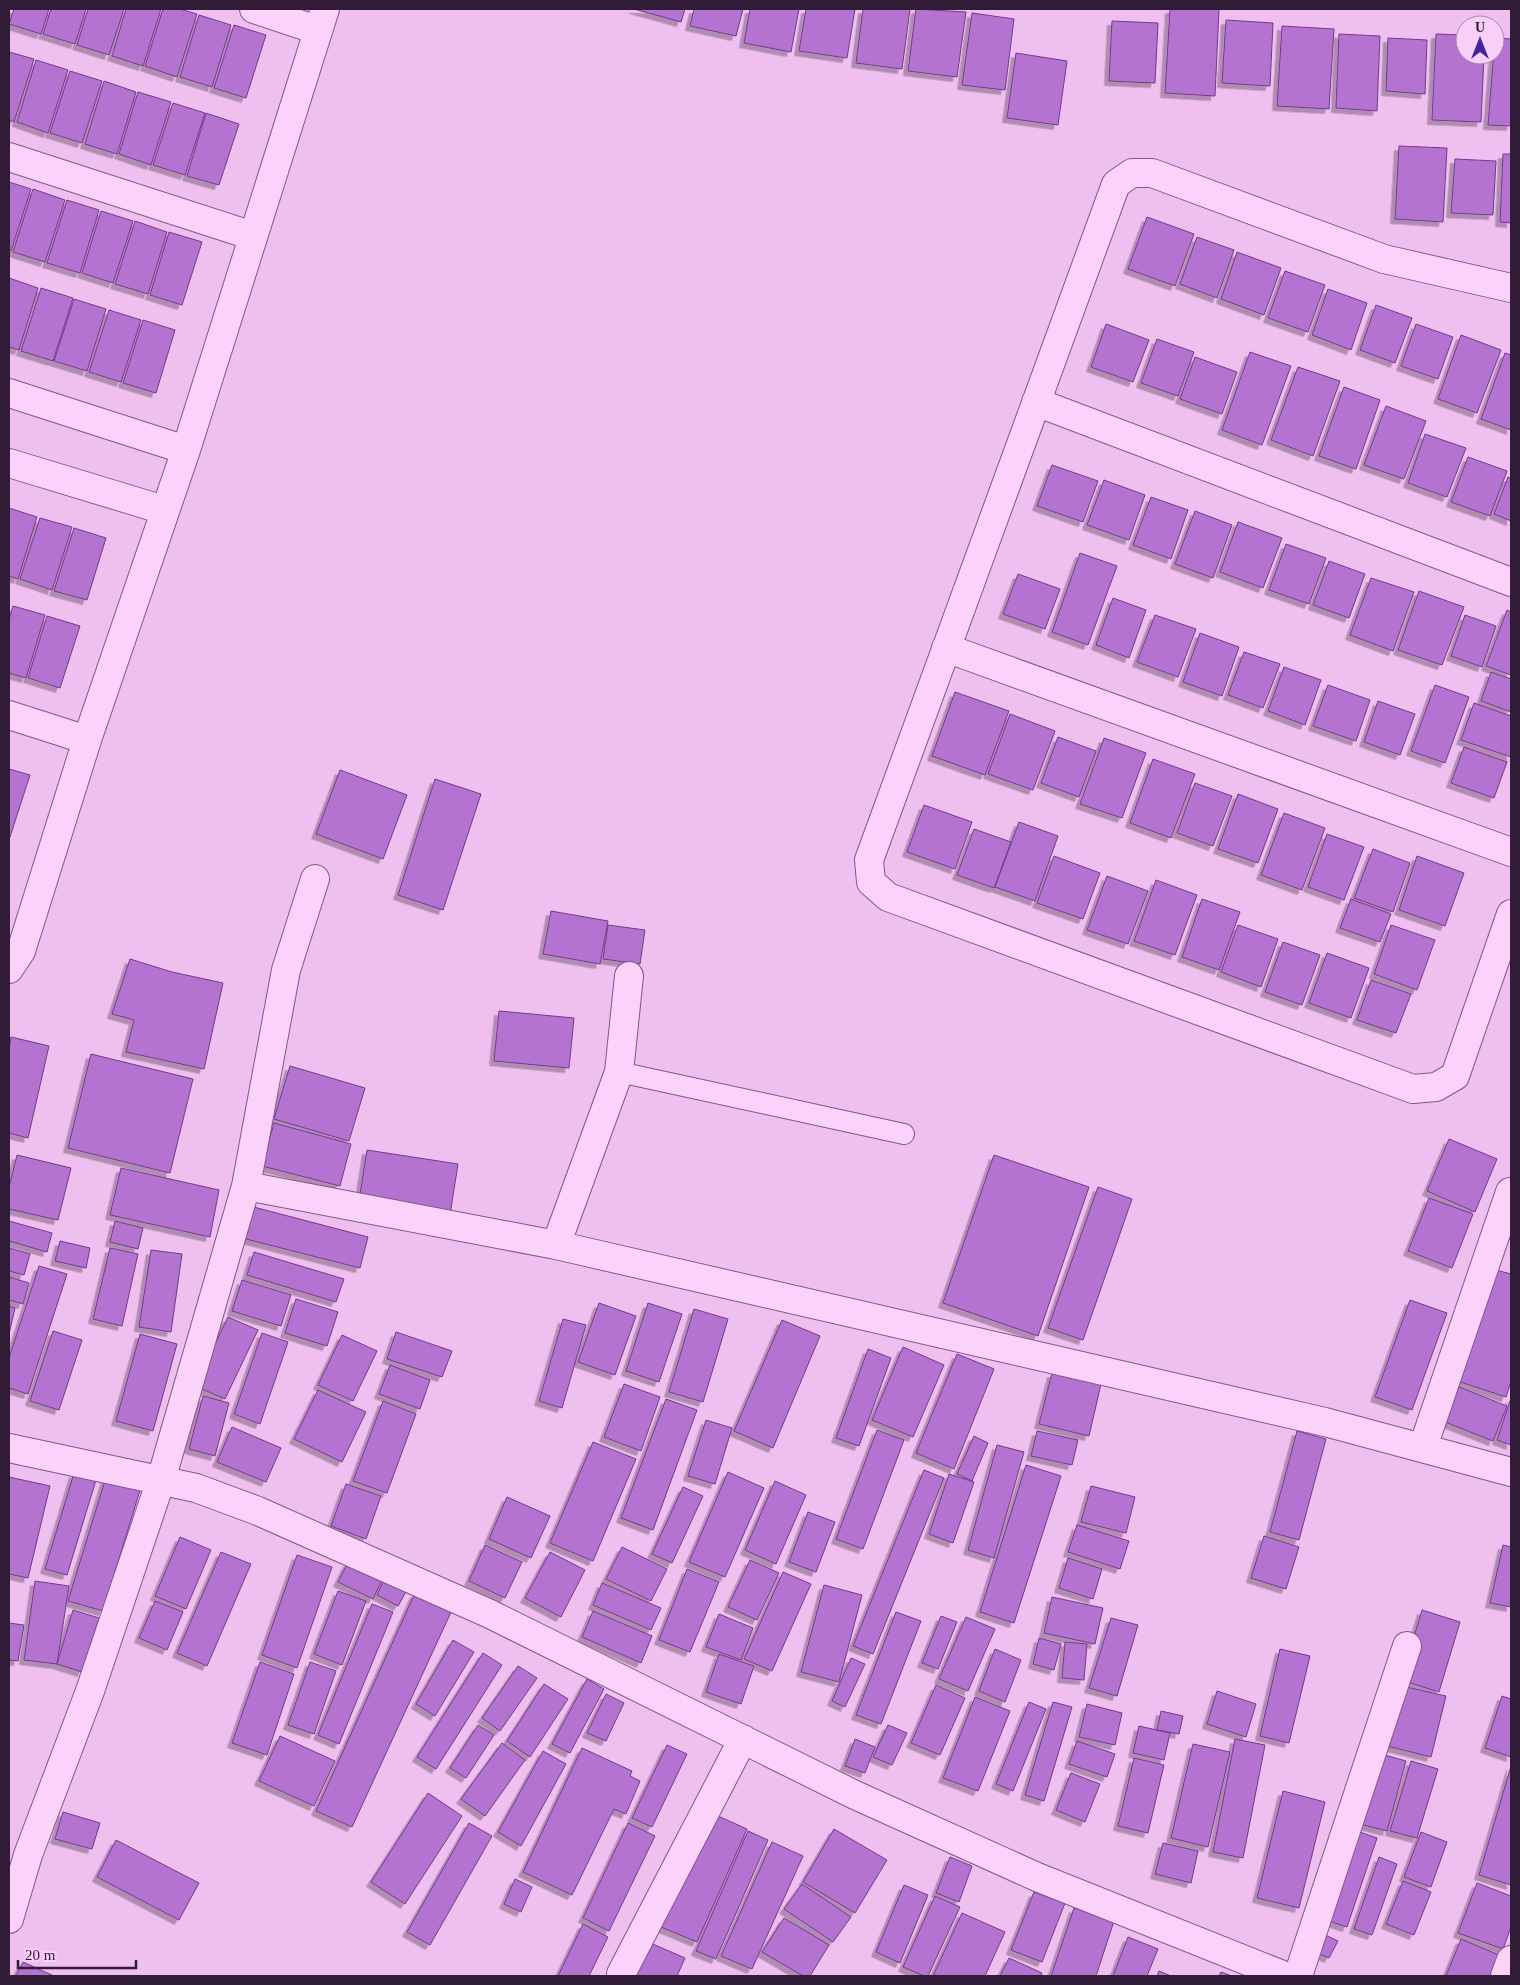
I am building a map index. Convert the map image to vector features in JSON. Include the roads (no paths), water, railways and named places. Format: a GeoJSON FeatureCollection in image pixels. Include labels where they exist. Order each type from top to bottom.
{"type":"FeatureCollection","features":[{"type":"Feature","properties":{"kind":"street"},"geometry":{"type":"LineString","coordinates":[[9,969],[20,951],[87,740],[186,450],[321,20],[254,9]]}},
{"type":"Feature","properties":{"kind":"street"},"geometry":{"type":"LineString","coordinates":[[9,157],[253,236]]}},
{"type":"Feature","properties":{"kind":"street"},"geometry":{"type":"LineString","coordinates":[[1511,288],[1384,259],[1152,173],[1132,173],[1116,184],[869,860],[871,882],[888,897],[1413,1089],[1436,1088],[1454,1076],[1511,914]]}},
{"type":"Feature","properties":{"kind":"street"},"geometry":{"type":"LineString","coordinates":[[9,392],[186,450]]}},
{"type":"Feature","properties":{"kind":"street"},"geometry":{"type":"LineString","coordinates":[[1036,402],[1511,582]]}},
{"type":"Feature","properties":{"kind":"street"},"geometry":{"type":"LineString","coordinates":[[9,462],[164,510]]}},
{"type":"Feature","properties":{"kind":"street"},"geometry":{"type":"LineString","coordinates":[[946,648],[1511,852]]}},
{"type":"Feature","properties":{"kind":"street"},"geometry":{"type":"LineString","coordinates":[[9,715],[87,740]]}},
{"type":"Feature","properties":{"kind":"street"},"geometry":{"type":"LineString","coordinates":[[9,1919],[28,1855],[90,1690],[161,1480],[246,1186],[286,970],[315,879]]}},
{"type":"Feature","properties":{"kind":"street"},"geometry":{"type":"LineString","coordinates":[[556,1245],[619,1072],[629,976]]}},
{"type":"Feature","properties":{"kind":"street"},"geometry":{"type":"LineString","coordinates":[[246,1186],[556,1245],[1325,1422],[1511,1472]]}},
{"type":"Feature","properties":{"kind":"street"},"geometry":{"type":"LineString","coordinates":[[1423,1447],[1510,1192]]}},
{"type":"Feature","properties":{"kind":"street"},"geometry":{"type":"LineString","coordinates":[[9,1448],[196,1488],[258,1511],[490,1614],[855,1795],[1036,1877],[1285,1976]]}},
{"type":"Feature","properties":{"kind":"street"},"geometry":{"type":"LineString","coordinates":[[1298,1976],[1407,1646]]}},
{"type":"Feature","properties":{"kind":"street"},"geometry":{"type":"LineString","coordinates":[[621,1974],[743,1739]]}},
{"type":"Feature","properties":{"kind":"street"},"geometry":{"type":"LineString","coordinates":[[1505,1976],[1511,1960]]}},
{"type":"Feature","properties":{"kind":"lane"},"geometry":{"type":"LineString","coordinates":[[619,1072],[904,1134]]}}]}
